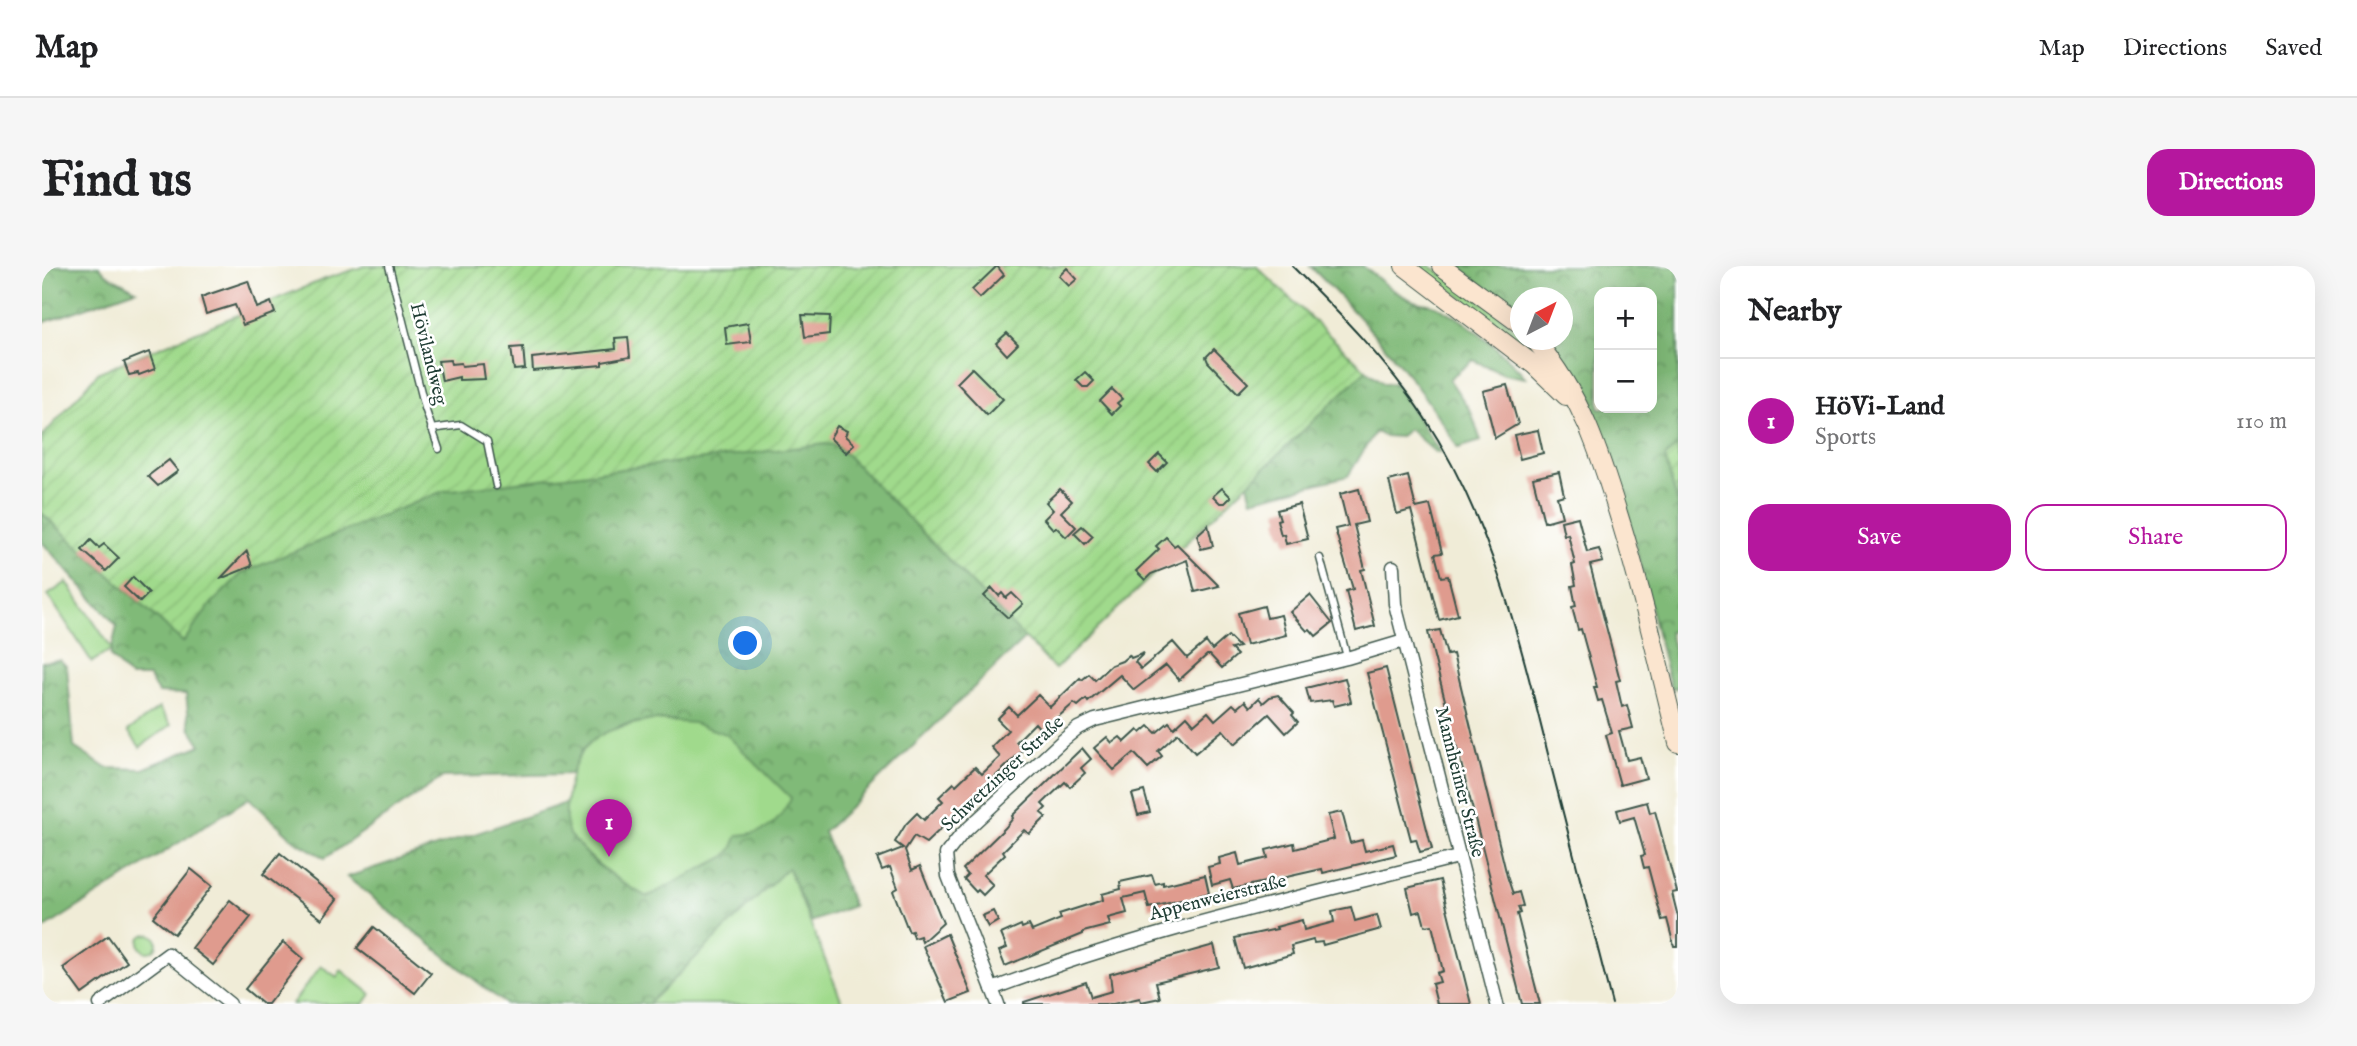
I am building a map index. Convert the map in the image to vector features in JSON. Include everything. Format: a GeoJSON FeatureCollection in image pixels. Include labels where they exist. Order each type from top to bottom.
{"type":"FeatureCollection","features":[{"type":"Feature","properties":{"kind":"main road"},"geometry":{"type":"LineString","coordinates":[[1404,266],[1510,337]]}},
{"type":"Feature","properties":{"kind":"main road"},"geometry":{"type":"LineString","coordinates":[[1441,266],[1510,316]]}},
{"type":"Feature","properties":{"kind":"main road"},"geometry":{"type":"LineString","coordinates":[[1524,350],[1534,365],[1562,392],[1588,424]]}},
{"type":"Feature","properties":{"kind":"main road"},"geometry":{"type":"LineString","coordinates":[[1542,350],[1565,381],[1588,424],[1611,485],[1672,694],[1678,743]]}},
{"type":"Feature","properties":{"kind":"street","name":"Mannheimer Straße"},"geometry":{"type":"LineString","coordinates":[[1393,567],[1395,604],[1497,1004]]}},
{"type":"Feature","properties":{"kind":"street","name":"Schwetzinger Straße"},"geometry":{"type":"LineString","coordinates":[[998,1004],[948,876],[946,854],[961,835],[1070,734],[1095,720],[1347,658],[1404,641]]}},
{"type":"Feature","properties":{"kind":"street","name":"Appenweierstraße"},"geometry":{"type":"LineString","coordinates":[[992,989],[1132,940],[1458,857]]}},
{"type":"Feature","properties":{"kind":"street"},"geometry":{"type":"LineString","coordinates":[[100,1004],[168,954],[230,1004]]}},
{"type":"Feature","properties":{"kind":"lane","name":"Hövilandweg"},"geometry":{"type":"LineString","coordinates":[[389,266],[431,429],[439,449]]}},
{"type":"Feature","properties":{"kind":"lane"},"geometry":{"type":"LineString","coordinates":[[431,429],[461,425],[487,441],[496,486]]}},
{"type":"Feature","properties":{"kind":"lane"},"geometry":{"type":"LineString","coordinates":[[1320,558],[1347,658]]}},
{"type":"Feature","properties":{"kind":"green space"},"geometry":{"type":"Polygon","coordinates":[[[42,266],[99,266],[106,274],[136,290],[42,323],[42,266]]]}},
{"type":"Feature","properties":{"kind":"green space"},"geometry":{"type":"Polygon","coordinates":[[[365,266],[1256,266],[1366,370],[1055,669],[848,456],[835,445],[825,444],[443,491],[243,572],[211,604],[183,642],[42,513],[42,437],[99,372],[325,279],[365,266]]]}},
{"type":"Feature","properties":{"kind":"green space"},"geometry":{"type":"Polygon","coordinates":[[[1310,266],[1363,266],[1402,295],[1419,303],[1433,305],[1456,317],[1518,369],[1526,378],[1504,374],[1473,360],[1449,379],[1471,412],[1481,441],[1458,448],[1390,352],[1310,266]]]}},
{"type":"Feature","properties":{"kind":"green space"},"geometry":{"type":"Polygon","coordinates":[[[1416,266],[1430,266],[1496,312],[1510,325],[1510,336],[1460,296],[1416,266]]]}},
{"type":"Feature","properties":{"kind":"green space"},"geometry":{"type":"Polygon","coordinates":[[[1458,266],[1678,266],[1678,446],[1665,457],[1678,505],[1678,630],[1669,632],[1678,668],[1678,688],[1671,689],[1614,460],[1585,399],[1553,350],[1573,350],[1573,287],[1510,287],[1510,306],[1458,266]]]}},
{"type":"Feature","properties":{"kind":"green space"},"geometry":{"type":"Polygon","coordinates":[[[1366,370],[1384,384],[1394,383],[1440,452],[1436,453],[1409,429],[1399,437],[1375,432],[1348,476],[1252,500],[1248,484],[1366,370]]]}},
{"type":"Feature","properties":{"kind":"green space"},"geometry":{"type":"Polygon","coordinates":[[[825,444],[835,445],[848,456],[1025,638],[824,832],[853,906],[811,922],[788,868],[648,1004],[505,1004],[347,877],[566,803],[569,834],[595,863],[624,884],[732,849],[737,835],[750,834],[674,720],[653,720],[622,725],[582,750],[571,774],[443,777],[325,858],[295,841],[249,798],[42,930],[42,662],[60,660],[67,667],[74,747],[106,768],[143,769],[201,745],[190,728],[186,694],[158,693],[149,677],[130,677],[110,656],[117,626],[42,542],[42,513],[183,642],[211,604],[243,572],[443,491],[825,444]]]}},
{"type":"Feature","properties":{"kind":"green space"},"geometry":{"type":"Polygon","coordinates":[[[1678,446],[1678,505],[1665,457],[1678,446]]]}},
{"type":"Feature","properties":{"kind":"green space"},"geometry":{"type":"Polygon","coordinates":[[[67,582],[112,649],[92,662],[48,595],[67,582]]]}},
{"type":"Feature","properties":{"kind":"green space"},"geometry":{"type":"Polygon","coordinates":[[[159,708],[171,725],[140,747],[128,731],[159,708]]]}},
{"type":"Feature","properties":{"kind":"green space"},"geometry":{"type":"Polygon","coordinates":[[[653,720],[693,723],[726,734],[791,798],[771,826],[758,832],[738,835],[726,856],[647,897],[611,874],[587,854],[569,834],[566,812],[572,773],[585,747],[607,732],[653,720]]]}},
{"type":"Feature","properties":{"kind":"green space"},"geometry":{"type":"Polygon","coordinates":[[[788,868],[843,1004],[648,1004],[788,868]]]}},
{"type":"Feature","properties":{"kind":"green space"},"geometry":{"type":"Polygon","coordinates":[[[148,934],[154,937],[157,943],[154,949],[148,952],[142,949],[139,943],[142,937],[148,934]]]}},
{"type":"Feature","properties":{"kind":"green space"},"geometry":{"type":"Polygon","coordinates":[[[321,966],[337,977],[341,970],[371,994],[364,1004],[292,1004],[321,966]]]}},
{"type":"Feature","properties":{"kind":"building"},"geometry":{"type":"Polygon","coordinates":[[[997,266],[1004,275],[980,298],[972,290],[997,266]]]}},
{"type":"Feature","properties":{"kind":"building"},"geometry":{"type":"Polygon","coordinates":[[[1067,268],[1077,279],[1069,286],[1059,276],[1067,268]]]}},
{"type":"Feature","properties":{"kind":"building"},"geometry":{"type":"Polygon","coordinates":[[[248,281],[257,308],[271,302],[275,313],[243,325],[235,305],[206,314],[201,297],[248,281]]]}},
{"type":"Feature","properties":{"kind":"building"},"geometry":{"type":"Polygon","coordinates":[[[802,315],[830,316],[829,334],[805,337],[802,315]]]}},
{"type":"Feature","properties":{"kind":"building"},"geometry":{"type":"Polygon","coordinates":[[[748,323],[751,342],[727,345],[725,327],[748,323]]]}},
{"type":"Feature","properties":{"kind":"building"},"geometry":{"type":"Polygon","coordinates":[[[1007,333],[1018,344],[1007,355],[996,343],[1007,333]]]}},
{"type":"Feature","properties":{"kind":"building"},"geometry":{"type":"Polygon","coordinates":[[[628,337],[630,357],[602,362],[602,365],[533,371],[532,358],[616,349],[615,338],[628,337]]]}},
{"type":"Feature","properties":{"kind":"building"},"geometry":{"type":"Polygon","coordinates":[[[523,347],[525,369],[514,370],[511,348],[523,347]]]}},
{"type":"Feature","properties":{"kind":"building"},"geometry":{"type":"Polygon","coordinates":[[[1214,349],[1248,383],[1238,393],[1208,362],[1206,357],[1214,349]]]}},
{"type":"Feature","properties":{"kind":"building"},"geometry":{"type":"Polygon","coordinates":[[[149,352],[155,369],[139,375],[129,375],[124,362],[149,352]]]}},
{"type":"Feature","properties":{"kind":"building"},"geometry":{"type":"Polygon","coordinates":[[[450,360],[451,364],[461,363],[462,366],[483,364],[485,379],[459,380],[459,377],[442,381],[438,361],[450,360]]]}},
{"type":"Feature","properties":{"kind":"building"},"geometry":{"type":"Polygon","coordinates":[[[972,368],[1003,399],[987,415],[957,383],[972,368]]]}},
{"type":"Feature","properties":{"kind":"building"},"geometry":{"type":"Polygon","coordinates":[[[1085,372],[1094,381],[1088,387],[1083,387],[1076,380],[1085,372]]]}},
{"type":"Feature","properties":{"kind":"building"},"geometry":{"type":"Polygon","coordinates":[[[1507,385],[1518,424],[1495,438],[1483,391],[1507,385]]]}},
{"type":"Feature","properties":{"kind":"building"},"geometry":{"type":"Polygon","coordinates":[[[1112,389],[1122,399],[1117,403],[1120,406],[1112,414],[1100,401],[1112,389]]]}},
{"type":"Feature","properties":{"kind":"building"},"geometry":{"type":"Polygon","coordinates":[[[837,426],[847,431],[845,436],[854,444],[846,453],[830,438],[837,426]]]}},
{"type":"Feature","properties":{"kind":"building"},"geometry":{"type":"Polygon","coordinates":[[[1538,430],[1543,453],[1520,459],[1514,435],[1538,430]]]}},
{"type":"Feature","properties":{"kind":"building"},"geometry":{"type":"Polygon","coordinates":[[[1159,454],[1167,462],[1157,472],[1149,464],[1159,454]]]}},
{"type":"Feature","properties":{"kind":"building"},"geometry":{"type":"Polygon","coordinates":[[[169,460],[178,471],[158,486],[148,476],[169,460]]]}},
{"type":"Feature","properties":{"kind":"building"},"geometry":{"type":"Polygon","coordinates":[[[1559,472],[1564,495],[1557,497],[1562,517],[1544,522],[1533,478],[1559,472]]]}},
{"type":"Feature","properties":{"kind":"building"},"geometry":{"type":"Polygon","coordinates":[[[1408,476],[1416,508],[1430,505],[1442,553],[1435,554],[1441,577],[1448,576],[1458,615],[1439,620],[1411,510],[1397,514],[1389,481],[1408,476]]]}},
{"type":"Feature","properties":{"kind":"building"},"geometry":{"type":"Polygon","coordinates":[[[1222,488],[1231,497],[1225,503],[1220,503],[1213,496],[1222,488]]]}},
{"type":"Feature","properties":{"kind":"building"},"geometry":{"type":"Polygon","coordinates":[[[1060,489],[1072,501],[1061,512],[1076,527],[1066,537],[1044,519],[1053,510],[1046,502],[1060,489]]]}},
{"type":"Feature","properties":{"kind":"building"},"geometry":{"type":"Polygon","coordinates":[[[1359,489],[1367,522],[1354,525],[1365,569],[1361,570],[1375,626],[1356,631],[1346,591],[1353,589],[1335,529],[1348,526],[1340,494],[1359,489]]]}},
{"type":"Feature","properties":{"kind":"building"},"geometry":{"type":"Polygon","coordinates":[[[1299,504],[1308,539],[1286,544],[1277,520],[1280,519],[1277,510],[1299,504]]]}},
{"type":"Feature","properties":{"kind":"building"},"geometry":{"type":"Polygon","coordinates":[[[1578,517],[1587,552],[1599,549],[1603,562],[1590,565],[1620,680],[1616,681],[1622,707],[1627,705],[1633,728],[1619,731],[1627,760],[1640,757],[1646,778],[1620,785],[1606,735],[1612,733],[1602,700],[1598,701],[1594,687],[1597,687],[1581,629],[1578,630],[1572,607],[1576,606],[1572,586],[1576,585],[1572,565],[1575,564],[1568,534],[1564,535],[1561,521],[1578,517]]]}},
{"type":"Feature","properties":{"kind":"building"},"geometry":{"type":"Polygon","coordinates":[[[1208,525],[1213,546],[1201,549],[1197,535],[1208,525]]]}},
{"type":"Feature","properties":{"kind":"building"},"geometry":{"type":"Polygon","coordinates":[[[1082,526],[1093,536],[1085,544],[1074,533],[1082,526]]]}},
{"type":"Feature","properties":{"kind":"building"},"geometry":{"type":"Polygon","coordinates":[[[1166,537],[1174,546],[1177,544],[1219,586],[1195,592],[1187,560],[1151,574],[1145,580],[1136,571],[1159,549],[1156,546],[1166,537]]]}},
{"type":"Feature","properties":{"kind":"building"},"geometry":{"type":"Polygon","coordinates":[[[91,540],[99,548],[104,544],[119,558],[106,571],[82,550],[91,540]]]}},
{"type":"Feature","properties":{"kind":"building"},"geometry":{"type":"Polygon","coordinates":[[[247,551],[252,566],[220,579],[241,557],[247,551]]]}},
{"type":"Feature","properties":{"kind":"building"},"geometry":{"type":"Polygon","coordinates":[[[133,577],[149,593],[140,602],[124,587],[133,577]]]}},
{"type":"Feature","properties":{"kind":"building"},"geometry":{"type":"Polygon","coordinates":[[[992,588],[999,596],[1002,593],[1006,598],[1012,593],[1023,604],[1008,618],[984,596],[992,588]]]}},
{"type":"Feature","properties":{"kind":"building"},"geometry":{"type":"Polygon","coordinates":[[[1310,595],[1332,623],[1316,636],[1310,629],[1307,631],[1290,612],[1310,595]]]}},
{"type":"Feature","properties":{"kind":"building"},"geometry":{"type":"Polygon","coordinates":[[[1264,606],[1267,618],[1281,615],[1286,635],[1246,645],[1238,613],[1264,606]]]}},
{"type":"Feature","properties":{"kind":"building"},"geometry":{"type":"Polygon","coordinates":[[[1440,630],[1447,655],[1453,654],[1507,876],[1513,894],[1519,892],[1523,906],[1518,907],[1520,913],[1517,914],[1540,1004],[1522,1004],[1428,632],[1440,630]]]}},
{"type":"Feature","properties":{"kind":"building"},"geometry":{"type":"Polygon","coordinates":[[[1228,636],[1239,647],[1231,649],[1237,655],[1222,668],[1207,655],[1179,680],[1166,665],[1134,690],[1120,675],[1088,702],[1086,699],[1078,706],[1074,703],[1042,731],[1035,723],[1016,742],[1023,750],[926,843],[914,836],[905,850],[912,870],[920,866],[943,923],[922,942],[920,936],[914,938],[912,931],[909,932],[893,891],[898,888],[890,867],[882,870],[877,858],[903,848],[895,842],[906,824],[917,813],[924,820],[943,801],[939,797],[954,783],[956,785],[975,767],[982,774],[1000,757],[991,747],[1008,730],[997,719],[1009,707],[1017,715],[1038,695],[1050,707],[1080,678],[1082,680],[1089,674],[1095,680],[1111,665],[1129,655],[1131,658],[1144,653],[1135,662],[1141,669],[1173,642],[1187,658],[1206,642],[1212,650],[1228,636]]]}},
{"type":"Feature","properties":{"kind":"building"},"geometry":{"type":"Polygon","coordinates":[[[1386,668],[1432,849],[1420,852],[1416,839],[1411,840],[1367,673],[1386,668]]]}},
{"type":"Feature","properties":{"kind":"building"},"geometry":{"type":"Polygon","coordinates":[[[1345,678],[1351,702],[1334,706],[1332,700],[1310,703],[1306,688],[1345,678]]]}},
{"type":"Feature","properties":{"kind":"building"},"geometry":{"type":"Polygon","coordinates":[[[1278,695],[1294,713],[1292,715],[1298,722],[1286,733],[1269,714],[1235,744],[1223,730],[1195,753],[1178,733],[1158,751],[1162,756],[1148,768],[1134,753],[1114,770],[1094,748],[1107,737],[1112,743],[1120,737],[1125,742],[1138,730],[1141,733],[1149,726],[1156,733],[1169,722],[1174,728],[1187,716],[1194,724],[1208,712],[1215,720],[1233,704],[1237,708],[1245,701],[1250,707],[1259,698],[1263,703],[1278,695]]]}},
{"type":"Feature","properties":{"kind":"building"},"geometry":{"type":"Polygon","coordinates":[[[1082,748],[1091,759],[1081,768],[1085,773],[1070,787],[1065,782],[1042,804],[1046,808],[1041,813],[1046,817],[1029,834],[1024,830],[1003,851],[1005,854],[983,875],[993,885],[983,895],[978,890],[976,892],[964,879],[968,875],[963,869],[1005,828],[1012,816],[1082,748]]]}},
{"type":"Feature","properties":{"kind":"building"},"geometry":{"type":"Polygon","coordinates":[[[1144,791],[1150,812],[1138,815],[1132,794],[1144,791]]]}},
{"type":"Feature","properties":{"kind":"building"},"geometry":{"type":"Polygon","coordinates":[[[1647,802],[1650,813],[1655,811],[1677,892],[1672,893],[1678,917],[1678,946],[1674,946],[1667,919],[1662,920],[1648,867],[1644,868],[1641,856],[1645,855],[1634,817],[1620,821],[1617,810],[1647,802]]]}},
{"type":"Feature","properties":{"kind":"building"},"geometry":{"type":"Polygon","coordinates":[[[1342,812],[1350,843],[1362,840],[1365,851],[1393,844],[1396,855],[1323,873],[1322,869],[1233,889],[1230,880],[1212,885],[1208,867],[1220,864],[1219,858],[1237,853],[1240,865],[1268,858],[1266,850],[1294,843],[1295,849],[1334,839],[1328,815],[1342,812]]]}},
{"type":"Feature","properties":{"kind":"building"},"geometry":{"type":"Polygon","coordinates":[[[280,853],[337,899],[322,919],[263,874],[280,853]]]}},
{"type":"Feature","properties":{"kind":"building"},"geometry":{"type":"Polygon","coordinates":[[[191,869],[212,886],[174,934],[153,917],[191,869]]]}},
{"type":"Feature","properties":{"kind":"building"},"geometry":{"type":"Polygon","coordinates":[[[1152,875],[1155,884],[1163,882],[1163,885],[1205,875],[1209,893],[1149,908],[1145,893],[1123,898],[1127,913],[1108,918],[1110,925],[1083,932],[1005,966],[999,951],[1007,948],[1001,934],[1021,925],[1022,928],[1029,925],[1032,931],[1061,919],[1059,914],[1103,900],[1102,894],[1121,889],[1120,882],[1152,875]]]}},
{"type":"Feature","properties":{"kind":"building"},"geometry":{"type":"Polygon","coordinates":[[[1440,880],[1471,1004],[1437,1004],[1432,984],[1440,982],[1437,973],[1443,971],[1432,925],[1425,926],[1421,911],[1413,913],[1407,888],[1440,880]]]}},
{"type":"Feature","properties":{"kind":"building"},"geometry":{"type":"Polygon","coordinates":[[[230,900],[251,917],[213,965],[192,948],[230,900]]]}},
{"type":"Feature","properties":{"kind":"building"},"geometry":{"type":"Polygon","coordinates":[[[1351,907],[1355,921],[1377,915],[1381,929],[1323,945],[1322,942],[1314,943],[1313,940],[1291,946],[1293,954],[1243,968],[1235,938],[1277,929],[1276,927],[1302,920],[1304,930],[1334,922],[1332,911],[1351,907]]]}},
{"type":"Feature","properties":{"kind":"building"},"geometry":{"type":"Polygon","coordinates":[[[993,911],[998,921],[988,927],[982,916],[993,911]]]}},
{"type":"Feature","properties":{"kind":"building"},"geometry":{"type":"Polygon","coordinates":[[[374,927],[431,973],[415,993],[357,948],[374,927]]]}},
{"type":"Feature","properties":{"kind":"building"},"geometry":{"type":"Polygon","coordinates":[[[947,934],[971,993],[948,1002],[923,946],[947,934]]]}},
{"type":"Feature","properties":{"kind":"building"},"geometry":{"type":"Polygon","coordinates":[[[108,936],[127,962],[82,994],[63,968],[108,936]]]}},
{"type":"Feature","properties":{"kind":"building"},"geometry":{"type":"Polygon","coordinates":[[[283,942],[303,959],[268,1004],[263,1004],[245,989],[283,942]]]}},
{"type":"Feature","properties":{"kind":"building"},"geometry":{"type":"Polygon","coordinates":[[[1214,945],[1219,967],[1156,982],[1160,998],[1141,1002],[1140,998],[1113,1004],[1024,1004],[1086,982],[1091,997],[1112,991],[1110,974],[1214,945]]]}},
{"type":"Feature","properties":{"kind":"tram line"},"geometry":{"type":"LineString","coordinates":[[1292,266],[1362,338],[1410,396],[1447,456],[1468,497],[1501,582],[1527,670],[1612,1004]]}},
{"type":"Feature","properties":{"kind":"place","name":"HöVi-Land"},"geometry":{"type":"Point","coordinates":[609,857]}}]}
